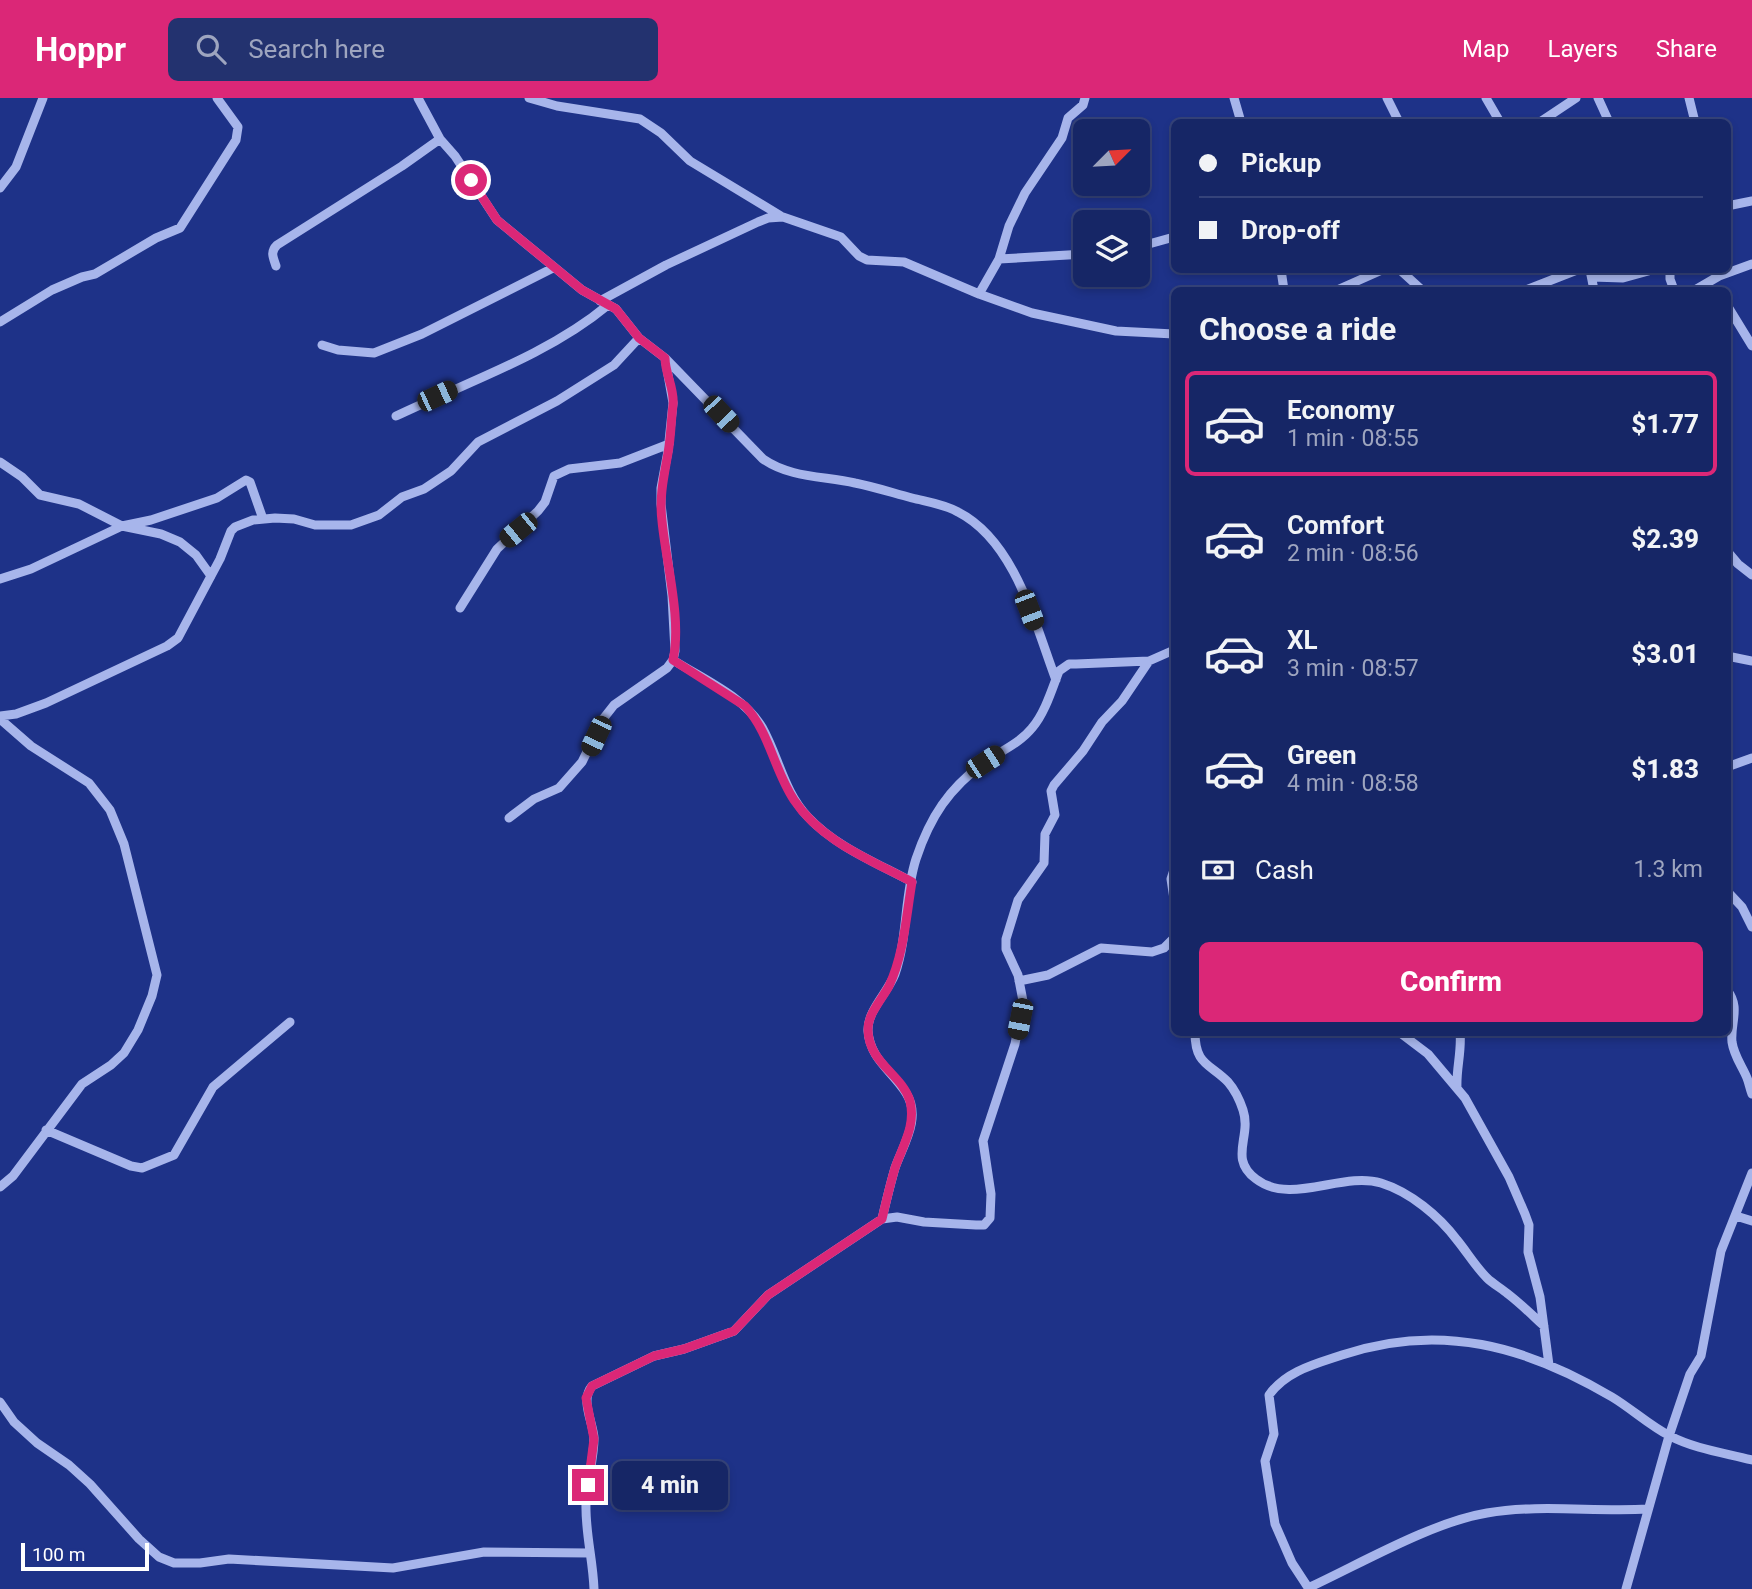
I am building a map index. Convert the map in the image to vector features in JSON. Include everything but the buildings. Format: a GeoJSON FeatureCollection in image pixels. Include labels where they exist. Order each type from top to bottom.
{"type":"FeatureCollection","features":[{"type":"Feature","properties":{"kind":"street"},"geometry":{"type":"LineString","coordinates":[[0,188],[16,167],[43,98]]}},
{"type":"Feature","properties":{"kind":"street"},"geometry":{"type":"LineString","coordinates":[[0,323],[52,290],[95,274],[156,238],[180,228],[236,140],[239,127],[217,98]]}},
{"type":"Feature","properties":{"kind":"street"},"geometry":{"type":"LineString","coordinates":[[418,98],[440,139],[456,156],[497,220],[553,268],[616,309],[639,338],[665,358],[763,459],[775,468],[810,477],[881,488],[948,507],[979,526],[1003,553],[1017,579],[1056,680]]}},
{"type":"Feature","properties":{"kind":"street"},"geometry":{"type":"LineString","coordinates":[[528,98],[556,106],[640,119],[661,133],[690,160],[783,217],[841,237],[859,256],[867,260],[904,262],[1009,306],[1080,324],[1116,331],[1171,334]]}},
{"type":"Feature","properties":{"kind":"street"},"geometry":{"type":"LineString","coordinates":[[979,295],[999,259],[1009,226],[1024,193],[1062,138],[1068,118],[1083,104],[1085,98]]}},
{"type":"Feature","properties":{"kind":"street"},"geometry":{"type":"LineString","coordinates":[[1234,98],[1240,119]]}},
{"type":"Feature","properties":{"kind":"street"},"geometry":{"type":"LineString","coordinates":[[1387,98],[1398,119]]}},
{"type":"Feature","properties":{"kind":"street"},"geometry":{"type":"LineString","coordinates":[[1486,98],[1498,119]]}},
{"type":"Feature","properties":{"kind":"street"},"geometry":{"type":"LineString","coordinates":[[1544,119],[1576,98]]}},
{"type":"Feature","properties":{"kind":"street"},"geometry":{"type":"LineString","coordinates":[[1598,98],[1608,119]]}},
{"type":"Feature","properties":{"kind":"street"},"geometry":{"type":"LineString","coordinates":[[1689,98],[1694,119]]}},
{"type":"Feature","properties":{"kind":"street"},"geometry":{"type":"LineString","coordinates":[[276,266],[272,254],[277,245],[440,139]]}},
{"type":"Feature","properties":{"kind":"street"},"geometry":{"type":"LineString","coordinates":[[1731,205],[1752,201]]}},
{"type":"Feature","properties":{"kind":"street"},"geometry":{"type":"LineString","coordinates":[[396,416],[544,348],[579,328],[604,303],[666,265],[758,222],[783,217]]}},
{"type":"Feature","properties":{"kind":"street"},"geometry":{"type":"LineString","coordinates":[[1150,244],[1171,238]]}},
{"type":"Feature","properties":{"kind":"street"},"geometry":{"type":"LineString","coordinates":[[999,259],[1073,255]]}},
{"type":"Feature","properties":{"kind":"street"},"geometry":{"type":"LineString","coordinates":[[1731,272],[1752,264]]}},
{"type":"Feature","properties":{"kind":"street"},"geometry":{"type":"LineString","coordinates":[[322,345],[338,350],[374,353],[422,334],[553,268]]}},
{"type":"Feature","properties":{"kind":"street"},"geometry":{"type":"LineString","coordinates":[[1344,287],[1375,273]]}},
{"type":"Feature","properties":{"kind":"street"},"geometry":{"type":"LineString","coordinates":[[1403,273],[1419,287]]}},
{"type":"Feature","properties":{"kind":"street"},"geometry":{"type":"LineString","coordinates":[[1534,287],[1569,273]]}},
{"type":"Feature","properties":{"kind":"street"},"geometry":{"type":"LineString","coordinates":[[1591,273],[1623,278],[1641,273]]}},
{"type":"Feature","properties":{"kind":"street"},"geometry":{"type":"LineString","coordinates":[[1700,287],[1727,273]]}},
{"type":"Feature","properties":{"kind":"street"},"geometry":{"type":"LineString","coordinates":[[1731,312],[1752,346]]}},
{"type":"Feature","properties":{"kind":"street"},"geometry":{"type":"LineString","coordinates":[[0,718],[46,703],[174,641],[183,631],[231,531],[245,522],[286,518],[315,525],[335,525],[351,524],[379,515],[402,498],[433,484],[457,467],[478,442],[557,401],[614,365],[639,338]]}},
{"type":"Feature","properties":{"kind":"street"},"geometry":{"type":"LineString","coordinates":[[509,818],[534,799],[559,788],[582,762],[603,719],[614,705],[667,668],[673,660],[675,632],[661,504],[673,403],[665,358]]}},
{"type":"Feature","properties":{"kind":"street"},"geometry":{"type":"LineString","coordinates":[[460,608],[497,549],[538,512],[554,476],[569,469],[620,463],[669,444]]}},
{"type":"Feature","properties":{"kind":"street"},"geometry":{"type":"LineString","coordinates":[[0,462],[22,477],[40,495],[79,504],[122,526],[150,531],[180,542],[196,555],[211,576]]}},
{"type":"Feature","properties":{"kind":"street"},"geometry":{"type":"LineString","coordinates":[[0,579],[31,569],[122,526],[151,520],[207,501],[248,480],[263,519]]}},
{"type":"Feature","properties":{"kind":"street"},"geometry":{"type":"LineString","coordinates":[[1731,556],[1752,575]]}},
{"type":"Feature","properties":{"kind":"street"},"geometry":{"type":"LineString","coordinates":[[882,1219],[896,1165],[911,1132],[911,1103],[906,1093],[878,1060],[868,1030],[870,1018],[895,974],[916,861],[937,811],[948,793],[1033,727],[1059,671],[1069,664],[1149,662],[1171,651]]}},
{"type":"Feature","properties":{"kind":"street"},"geometry":{"type":"LineString","coordinates":[[1731,657],[1752,661]]}},
{"type":"Feature","properties":{"kind":"street"},"geometry":{"type":"LineString","coordinates":[[673,660],[745,706],[753,715],[763,729],[794,800],[808,818],[832,839],[912,882]]}},
{"type":"Feature","properties":{"kind":"street"},"geometry":{"type":"LineString","coordinates":[[594,1589],[586,1504],[594,1439],[586,1398],[592,1386],[654,1356],[684,1349],[734,1331],[768,1295],[882,1219],[897,1217],[924,1222],[984,1225],[990,1218],[991,1194],[983,1141],[1015,1044],[1023,1001],[1019,981],[1006,949],[1006,939],[1018,900],[1044,863],[1045,834],[1055,815],[1051,791],[1054,785],[1083,751],[1102,722],[1122,701],[1149,662]]}},
{"type":"Feature","properties":{"kind":"street"},"geometry":{"type":"LineString","coordinates":[[0,718],[31,746],[89,783],[110,810],[128,856],[157,975],[152,996],[138,1030],[124,1053],[82,1084],[13,1176],[0,1187]]}},
{"type":"Feature","properties":{"kind":"street"},"geometry":{"type":"LineString","coordinates":[[1731,766],[1752,758]]}},
{"type":"Feature","properties":{"kind":"street"},"geometry":{"type":"LineString","coordinates":[[1731,895],[1742,907],[1752,927]]}},
{"type":"Feature","properties":{"kind":"street"},"geometry":{"type":"LineString","coordinates":[[1019,981],[1048,975],[1101,948],[1159,951],[1171,941]]}},
{"type":"Feature","properties":{"kind":"street"},"geometry":{"type":"LineString","coordinates":[[1731,995],[1736,1005],[1731,1019]]}},
{"type":"Feature","properties":{"kind":"street"},"geometry":{"type":"LineString","coordinates":[[46,1130],[131,1166],[142,1168],[154,1165],[174,1155],[213,1087],[290,1022]]}},
{"type":"Feature","properties":{"kind":"street"},"geometry":{"type":"LineString","coordinates":[[1731,1032],[1736,1058],[1746,1075],[1752,1094]]}},
{"type":"Feature","properties":{"kind":"street"},"geometry":{"type":"LineString","coordinates":[[1195,1036],[1196,1050],[1201,1061],[1227,1081],[1238,1097],[1246,1122],[1241,1160],[1258,1181],[1280,1188],[1311,1187],[1349,1181],[1379,1182],[1391,1188],[1426,1208],[1456,1238],[1488,1279],[1544,1326]]}},
{"type":"Feature","properties":{"kind":"street"},"geometry":{"type":"LineString","coordinates":[[1404,1036],[1428,1054],[1457,1088],[1509,1177],[1529,1225],[1528,1252],[1540,1297],[1549,1365]]}},
{"type":"Feature","properties":{"kind":"street"},"geometry":{"type":"LineString","coordinates":[[1457,1088],[1456,1070],[1460,1036]]}},
{"type":"Feature","properties":{"kind":"street"},"geometry":{"type":"LineString","coordinates":[[1626,1589],[1669,1436],[1690,1374],[1700,1356],[1721,1251],[1752,1173]]}},
{"type":"Feature","properties":{"kind":"street"},"geometry":{"type":"LineString","coordinates":[[1736,1216],[1752,1221]]}},
{"type":"Feature","properties":{"kind":"street"},"geometry":{"type":"LineString","coordinates":[[1648,1508],[1611,1511],[1512,1511],[1467,1517],[1421,1535],[1309,1588],[1292,1563],[1275,1524],[1265,1461],[1274,1434],[1269,1395],[1282,1379],[1356,1350],[1417,1339],[1472,1342],[1493,1346],[1549,1365],[1613,1397],[1669,1436],[1696,1446],[1752,1460]]}},
{"type":"Feature","properties":{"kind":"street"},"geometry":{"type":"LineString","coordinates":[[0,1402],[14,1422],[37,1443],[69,1465],[90,1484],[139,1539],[159,1557],[174,1563],[229,1559],[393,1568],[484,1552],[589,1553]]}},
{"type":"Feature","properties":{"kind":"route"},"geometry":{"type":"LineString","coordinates":[[471,180],[497,220],[582,290],[616,309],[639,338],[665,358],[673,403],[661,504],[675,632],[673,660],[745,706],[753,715],[763,729],[794,800],[808,818],[832,839],[912,882],[895,974],[870,1018],[868,1030],[878,1060],[906,1093],[911,1103],[911,1132],[896,1165],[882,1219],[768,1295],[734,1331],[713,1340],[654,1356],[592,1386],[587,1391],[586,1398],[594,1439],[588,1485]]}}]}
